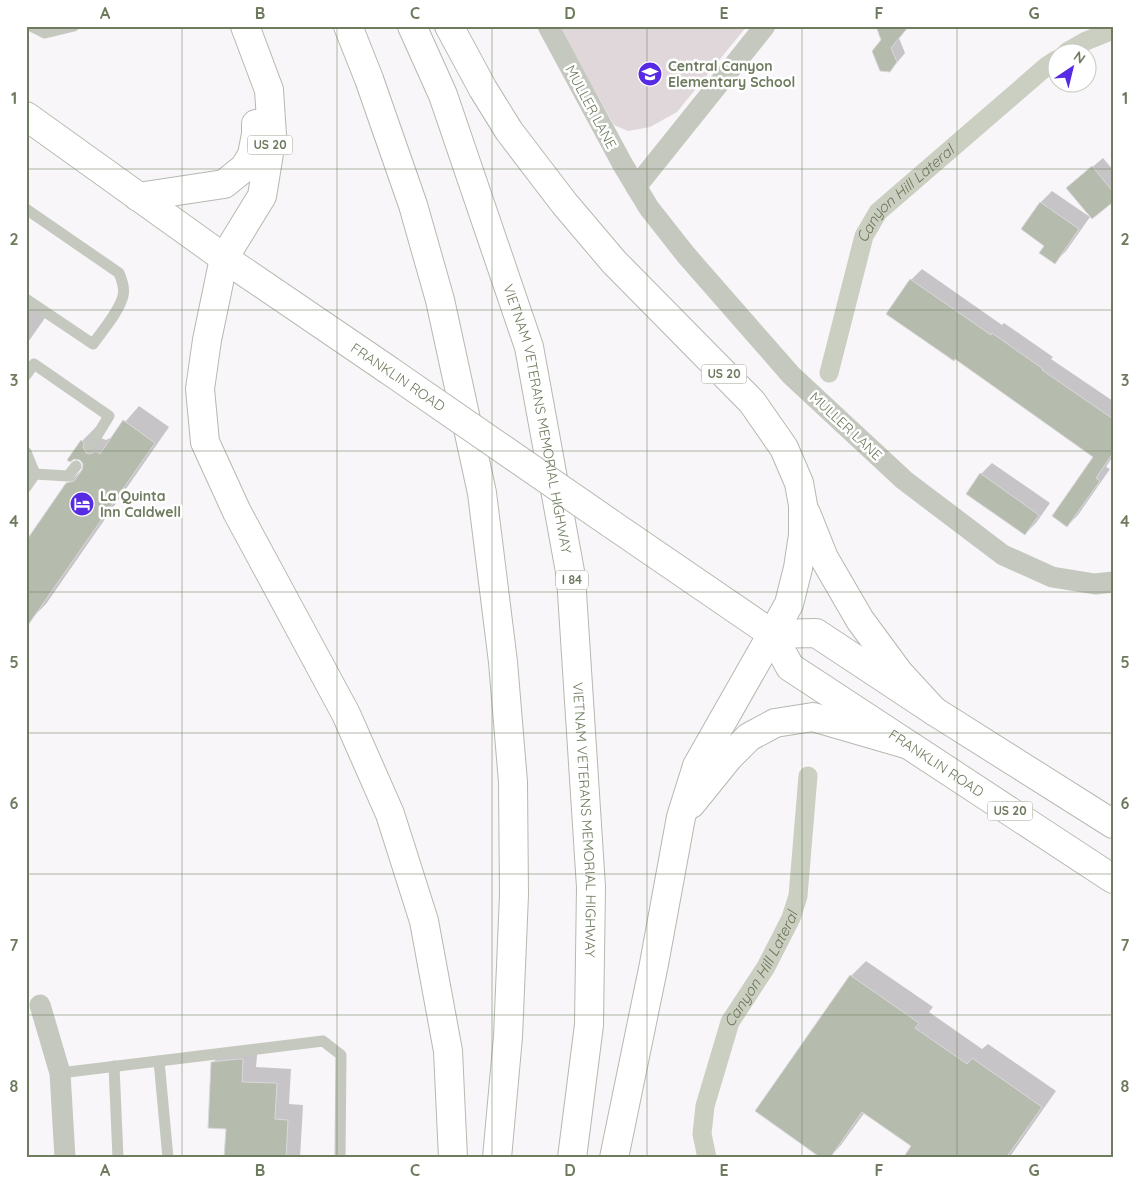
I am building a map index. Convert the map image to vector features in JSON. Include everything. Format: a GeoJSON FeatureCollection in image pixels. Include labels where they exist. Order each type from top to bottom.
{"type":"FeatureCollection","features":[{"type":"Feature","properties":{"kind":"main road"},"geometry":{"type":"LineString","coordinates":[[138,197],[224,184],[244,168],[252,154],[256,134],[256,105],[243,26]]}},
{"type":"Feature","properties":{"kind":"main road","name":"US 20"},"geometry":{"type":"LineString","coordinates":[[224,258],[262,196],[272,135],[269,90],[243,26]]}},
{"type":"Feature","properties":{"kind":"main road"},"geometry":{"type":"LineString","coordinates":[[348,26],[416,214],[440,300],[482,493],[503,662],[513,782],[513,914],[508,1036],[497,1158]]}},
{"type":"Feature","properties":{"kind":"main road","name":"VIETNAM VETERANS MEMORIAL HIGHWAY"},"geometry":{"type":"LineString","coordinates":[[412,26],[443,94],[529,347],[572,577],[591,887],[589,1025],[572,1158]]}},
{"type":"Feature","properties":{"kind":"main road","name":"US 20"},"geometry":{"type":"LineString","coordinates":[[449,26],[483,89],[509,131],[564,204],[614,262],[752,402],[784,448],[799,483],[803,505],[803,536],[798,568],[789,604],[772,634]]}},
{"type":"Feature","properties":{"kind":"main road","name":"FRANKLIN ROAD"},"geometry":{"type":"LineString","coordinates":[[26,116],[224,258],[772,634],[790,667],[1113,879]]}},
{"type":"Feature","properties":{"kind":"main road"},"geometry":{"type":"LineString","coordinates":[[224,258],[206,340],[200,389],[205,442],[237,512],[346,714],[390,814],[424,921],[446,1042],[452,1158]]}},
{"type":"Feature","properties":{"kind":"main road","name":"US 20"},"geometry":{"type":"LineString","coordinates":[[803,505],[824,558],[860,620],[898,673],[934,712]]}},
{"type":"Feature","properties":{"kind":"main road","name":"US 20"},"geometry":{"type":"LineString","coordinates":[[772,634],[816,633],[934,712],[1113,824]]}},
{"type":"Feature","properties":{"kind":"main road"},"geometry":{"type":"LineString","coordinates":[[614,1158],[654,964],[681,817],[697,766],[772,634]]}},
{"type":"Feature","properties":{"kind":"main road"},"geometry":{"type":"LineString","coordinates":[[681,817],[729,758],[749,737],[775,723],[813,717],[906,744]]}},
{"type":"Feature","properties":{"kind":"street","name":"MULLER LANE"},"geometry":{"type":"LineString","coordinates":[[548,26],[649,208],[686,255],[791,375],[904,480],[1003,555],[1052,577],[1094,584],[1113,582]]}},
{"type":"Feature","properties":{"kind":"street"},"geometry":{"type":"LineString","coordinates":[[636,187],[766,26]]}},
{"type":"Feature","properties":{"kind":"street"},"geometry":{"type":"LineString","coordinates":[[40,1005],[60,1073],[65,1158]]}},
{"type":"Feature","properties":{"kind":"lane"},"geometry":{"type":"LineString","coordinates":[[32,26],[45,33],[74,26]]}},
{"type":"Feature","properties":{"kind":"lane"},"geometry":{"type":"LineString","coordinates":[[26,209],[119,273],[124,295],[119,306],[93,344],[26,299]]}},
{"type":"Feature","properties":{"kind":"lane"},"geometry":{"type":"LineString","coordinates":[[26,375],[34,364],[109,416],[90,447]]}},
{"type":"Feature","properties":{"kind":"lane"},"geometry":{"type":"LineString","coordinates":[[26,452],[35,474]]}},
{"type":"Feature","properties":{"kind":"lane"},"geometry":{"type":"LineString","coordinates":[[35,474],[68,476],[76,466]]}},
{"type":"Feature","properties":{"kind":"lane"},"geometry":{"type":"LineString","coordinates":[[26,487],[35,474]]}},
{"type":"Feature","properties":{"kind":"lane"},"geometry":{"type":"LineString","coordinates":[[60,1073],[323,1041],[341,1055],[340,1158]]}},
{"type":"Feature","properties":{"kind":"lane"},"geometry":{"type":"LineString","coordinates":[[159,1061],[168,1158]]}},
{"type":"Feature","properties":{"kind":"lane"},"geometry":{"type":"LineString","coordinates":[[114,1066],[118,1158]]}},
{"type":"Feature","properties":{"kind":"shaded area","name":"Central Canyon Elementary School"},"geometry":{"type":"Polygon","coordinates":[[[559,26],[747,26],[677,112],[650,127],[628,131],[614,125],[559,26]]]}},
{"type":"Feature","properties":{"kind":"building"},"geometry":{"type":"Polygon","coordinates":[[[876,26],[909,26],[891,48],[897,62],[890,72],[880,71],[872,51],[881,40],[876,26]]]}},
{"type":"Feature","properties":{"kind":"building"},"geometry":{"type":"Polygon","coordinates":[[[1092,166],[1113,192],[1113,202],[1092,219],[1066,188],[1092,166]]]}},
{"type":"Feature","properties":{"kind":"building"},"geometry":{"type":"Polygon","coordinates":[[[1040,202],[1079,229],[1055,264],[1039,253],[1044,246],[1021,229],[1040,202]]]}},
{"type":"Feature","properties":{"kind":"building"},"geometry":{"type":"Polygon","coordinates":[[[910,279],[991,335],[992,333],[1113,419],[1113,453],[1096,478],[1100,481],[1067,527],[1052,516],[1093,457],[955,359],[954,361],[886,314],[910,279]]]}},
{"type":"Feature","properties":{"kind":"building","name":"La Quinta Inn Caldwell"},"geometry":{"type":"Polygon","coordinates":[[[123,420],[155,443],[26,628],[26,541],[66,483],[74,481],[82,470],[83,464],[80,460],[74,459],[70,462],[67,460],[81,440],[84,443],[83,447],[86,453],[90,454],[96,451],[100,454],[123,420]]]}},
{"type":"Feature","properties":{"kind":"building"},"geometry":{"type":"Polygon","coordinates":[[[980,473],[1039,515],[1025,535],[966,494],[980,473]]]}},
{"type":"Feature","properties":{"kind":"building"},"geometry":{"type":"Polygon","coordinates":[[[850,975],[919,1023],[915,1028],[967,1064],[972,1058],[1042,1107],[1006,1158],[903,1158],[911,1146],[862,1112],[830,1158],[821,1158],[755,1111],[850,975]]]}},
{"type":"Feature","properties":{"kind":"building"},"geometry":{"type":"Polygon","coordinates":[[[243,1059],[242,1082],[277,1083],[275,1119],[288,1120],[286,1158],[224,1158],[226,1129],[208,1128],[211,1062],[243,1059]]]}},
{"type":"Feature","properties":{"kind":"waterway","name":"Canyon Hill Lateral"},"geometry":{"type":"LineString","coordinates":[[1084,42],[1113,30]]}},
{"type":"Feature","properties":{"kind":"waterway","name":"Canyon Hill Lateral"},"geometry":{"type":"LineString","coordinates":[[829,373],[864,236],[878,212],[1046,67]]}},
{"type":"Feature","properties":{"kind":"waterway","name":"Canyon Hill Lateral"},"geometry":{"type":"LineString","coordinates":[[707,1158],[702,1134],[705,1106],[730,1022],[766,967],[791,918],[798,896],[808,776]]}},
{"type":"Feature","properties":{"kind":"place","name":"Central Canyon Elementary School"},"geometry":{"type":"Point","coordinates":[650,74]}},
{"type":"Feature","properties":{"kind":"place","name":"La Quinta Inn Caldwell"},"geometry":{"type":"Point","coordinates":[82,504]}}]}
